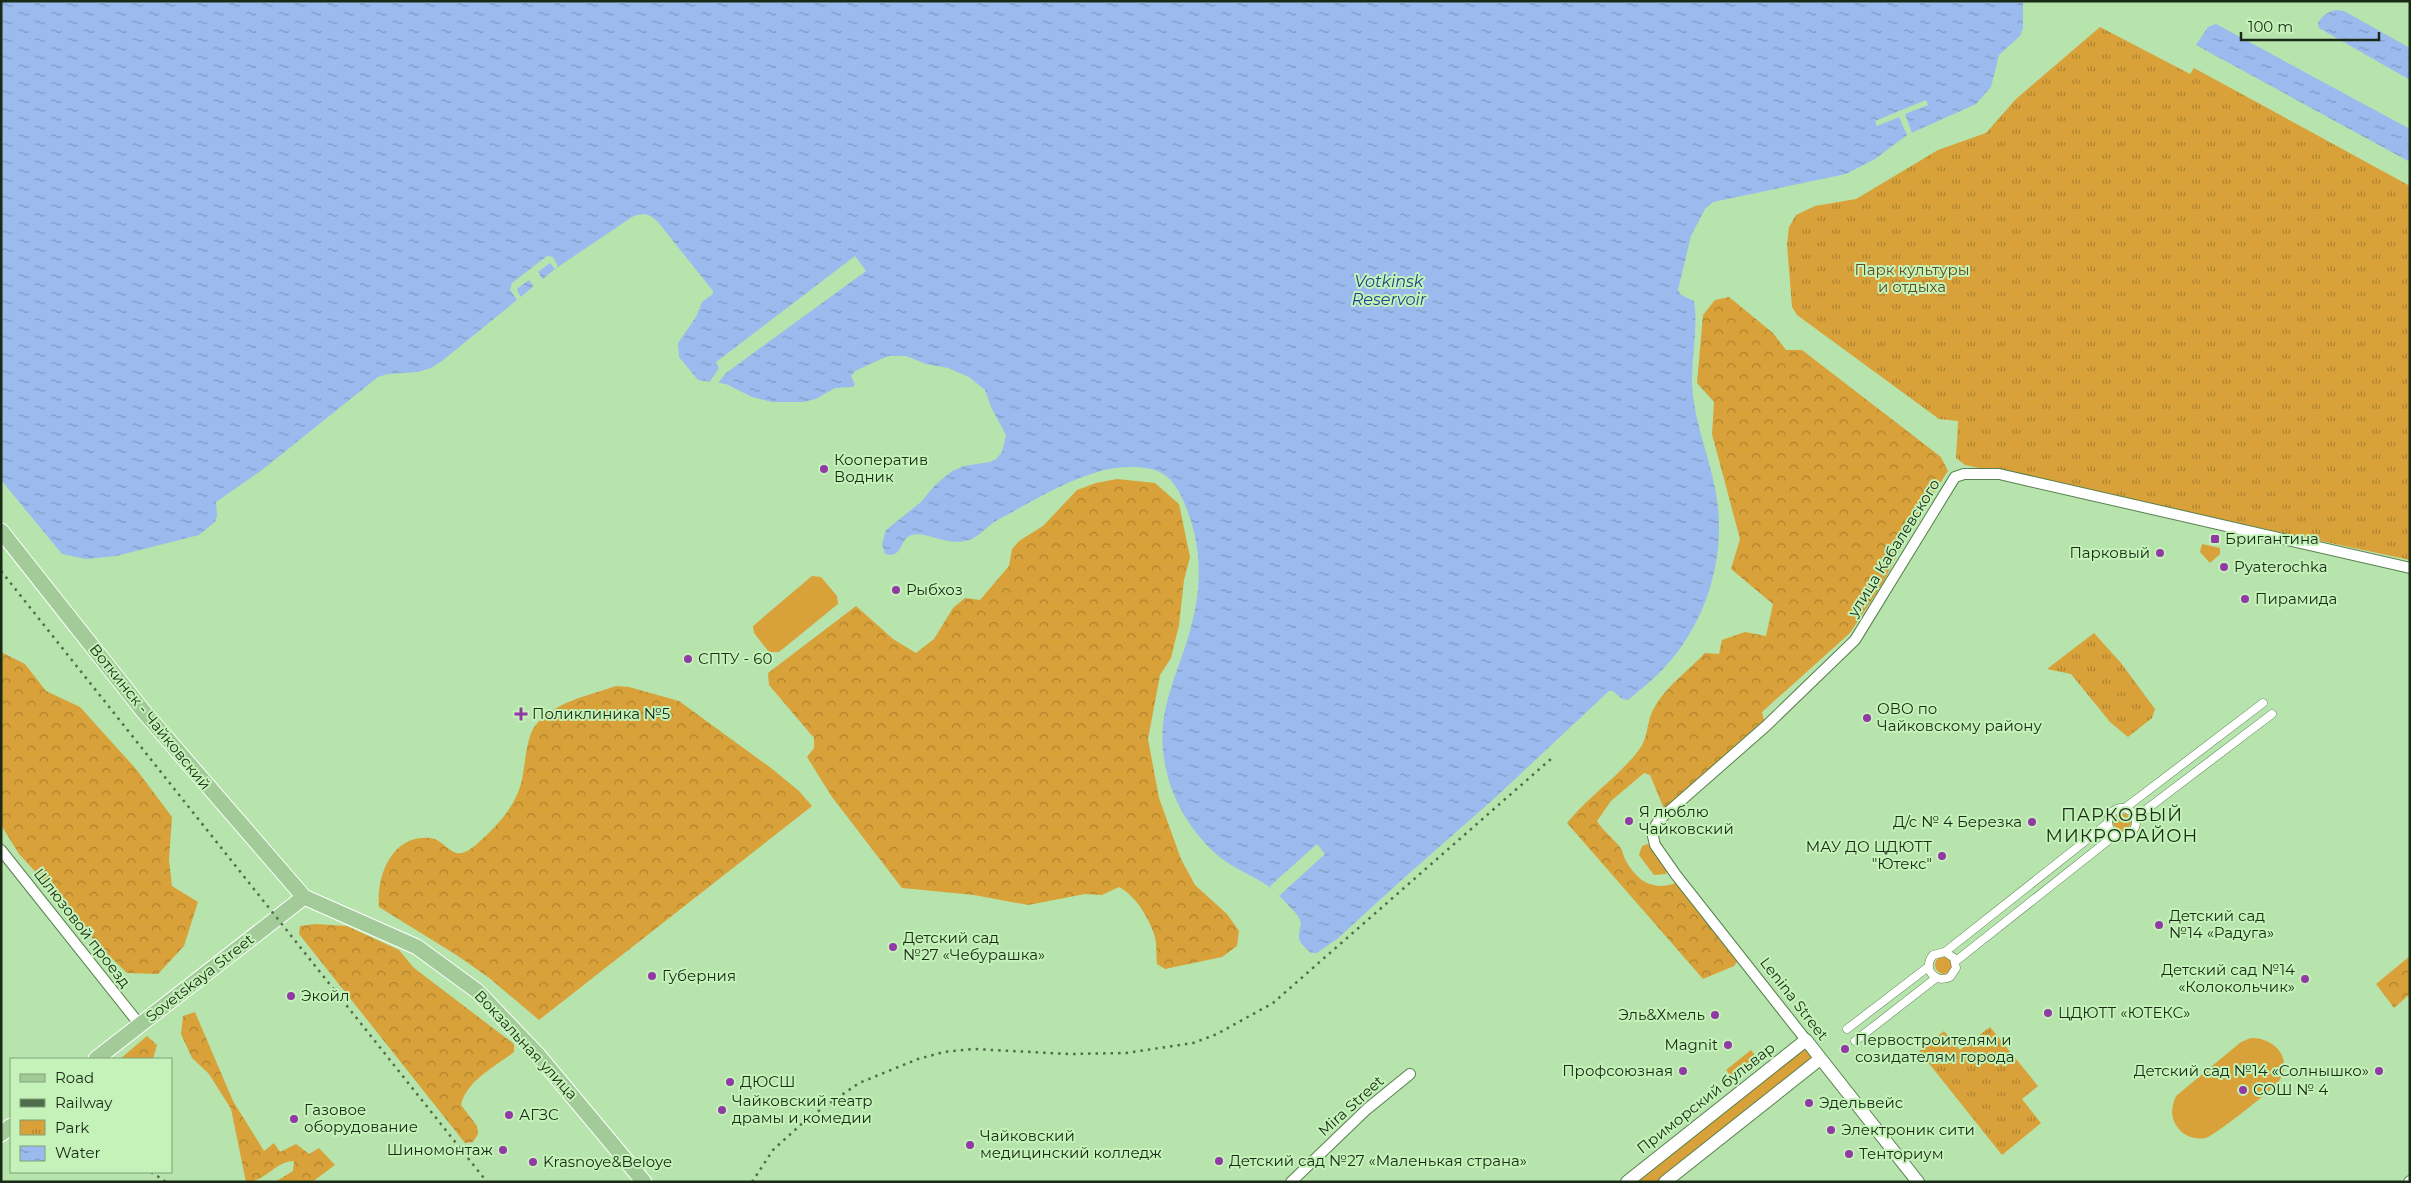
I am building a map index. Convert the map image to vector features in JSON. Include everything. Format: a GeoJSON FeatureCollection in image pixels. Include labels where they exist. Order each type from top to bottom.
{"type":"FeatureCollection","features":[{"type":"Feature","properties":{"kind":"main road","name":"Воткинск - Чайковский"},"geometry":{"type":"LineString","coordinates":[[1,531],[144,712],[304,897]]}},
{"type":"Feature","properties":{"kind":"main road","name":"Sovetskaya Street"},"geometry":{"type":"LineString","coordinates":[[97,1058],[304,897]]}},
{"type":"Feature","properties":{"kind":"main road","name":"Вокзальная улица"},"geometry":{"type":"LineString","coordinates":[[304,897],[417,947],[477,990],[538,1055],[644,1182]]}},
{"type":"Feature","properties":{"kind":"street","name":"улица Кабалевского"},"geometry":{"type":"LineString","coordinates":[[1652,832],[1658,820],[1766,726],[1855,640],[1955,477],[1964,474],[1999,474],[2410,568]]}},
{"type":"Feature","properties":{"kind":"street"},"geometry":{"type":"LineString","coordinates":[[2125,808],[2136,818],[2135,828],[2130,834],[2116,835],[2110,830],[2108,823],[2111,813],[2117,809],[2125,808],[2263,703]]}},
{"type":"Feature","properties":{"kind":"street"},"geometry":{"type":"LineString","coordinates":[[2136,818],[2272,714]]}},
{"type":"Feature","properties":{"kind":"street"},"geometry":{"type":"LineString","coordinates":[[1847,1029],[1928,967],[1933,955],[1945,952],[2108,823]]}},
{"type":"Feature","properties":{"kind":"street","name":"Lenina Street"},"geometry":{"type":"LineString","coordinates":[[1652,832],[1655,845],[1676,875],[1918,1182]]}},
{"type":"Feature","properties":{"kind":"street"},"geometry":{"type":"LineString","coordinates":[[1956,961],[2116,835]]}},
{"type":"Feature","properties":{"kind":"street","name":"Шлюзовой проезд"},"geometry":{"type":"LineString","coordinates":[[1,850],[140,1025]]}},
{"type":"Feature","properties":{"kind":"street"},"geometry":{"type":"LineString","coordinates":[[1928,967],[1936,978],[1943,980],[1950,977],[1955,972],[1956,961],[1952,955],[1945,952]]}},
{"type":"Feature","properties":{"kind":"street"},"geometry":{"type":"LineString","coordinates":[[1854,1041],[1936,978]]}},
{"type":"Feature","properties":{"kind":"street","name":"Приморский бульвар"},"geometry":{"type":"LineString","coordinates":[[1627,1182],[1806,1040]]}},
{"type":"Feature","properties":{"kind":"street"},"geometry":{"type":"LineString","coordinates":[[1665,1182],[1820,1059]]}},
{"type":"Feature","properties":{"kind":"street","name":"Mira Street"},"geometry":{"type":"LineString","coordinates":[[1291,1182],[1367,1109],[1410,1074]]}},
{"type":"Feature","properties":{"kind":"green space","name":"Парк культуры и отдыха"},"geometry":{"type":"Polygon","coordinates":[[[2100,27],[2190,74],[2194,68],[2410,186],[2410,560],[1965,465],[1956,458],[1958,421],[1939,419],[1797,315],[1792,307],[1787,244],[1789,227],[1796,215],[1815,206],[1856,199],[1938,150],[1986,133],[2016,99],[2100,27]]]}},
{"type":"Feature","properties":{"kind":"green space"},"geometry":{"type":"Polygon","coordinates":[[[1729,297],[1773,333],[1786,350],[1802,350],[1941,457],[1948,471],[1909,531],[1883,583],[1850,633],[1762,712],[1764,720],[1665,811],[1650,775],[1644,773],[1611,801],[1597,821],[1620,847],[1625,859],[1641,879],[1647,883],[1660,886],[1676,883],[1738,960],[1734,966],[1703,979],[1567,823],[1640,749],[1653,710],[1658,702],[1670,687],[1705,653],[1719,654],[1722,640],[1745,632],[1766,636],[1773,604],[1731,569],[1740,539],[1712,434],[1714,402],[1697,383],[1703,315],[1715,300],[1729,297]]]}},
{"type":"Feature","properties":{"kind":"green space"},"geometry":{"type":"Polygon","coordinates":[[[1117,479],[1155,483],[1179,504],[1190,557],[1184,580],[1179,625],[1171,658],[1160,675],[1148,739],[1159,798],[1181,859],[1195,885],[1227,914],[1239,931],[1237,946],[1222,957],[1165,969],[1157,964],[1155,937],[1146,915],[1131,896],[1119,887],[1102,895],[1085,894],[1028,905],[974,895],[902,888],[832,797],[807,757],[814,748],[814,738],[769,685],[768,673],[856,606],[893,639],[916,653],[934,639],[953,608],[965,598],[980,600],[1009,566],[1012,549],[1019,541],[1043,526],[1077,490],[1096,483],[1117,479]]]}},
{"type":"Feature","properties":{"kind":"green space"},"geometry":{"type":"Polygon","coordinates":[[[2202,544],[2220,548],[2220,554],[2210,563],[2200,552],[2202,544]]]}},
{"type":"Feature","properties":{"kind":"green space"},"geometry":{"type":"Polygon","coordinates":[[[812,576],[821,577],[837,596],[838,604],[779,652],[769,652],[754,633],[753,626],[812,576]]]}},
{"type":"Feature","properties":{"kind":"green space"},"geometry":{"type":"Polygon","coordinates":[[[2094,633],[2121,663],[2155,709],[2152,718],[2128,737],[2110,722],[2071,674],[2047,669],[2094,633]]]}},
{"type":"Feature","properties":{"kind":"green space"},"geometry":{"type":"Polygon","coordinates":[[[1,652],[25,664],[46,691],[80,707],[136,769],[172,817],[169,860],[172,886],[198,902],[184,946],[158,974],[127,973],[94,941],[86,927],[19,854],[1,825],[1,652]]]}},
{"type":"Feature","properties":{"kind":"green space"},"geometry":{"type":"Polygon","coordinates":[[[616,686],[629,687],[679,701],[771,768],[799,791],[812,806],[539,1020],[488,977],[379,907],[380,883],[389,859],[396,850],[406,843],[417,839],[430,838],[437,840],[453,852],[459,853],[465,852],[486,836],[509,809],[518,793],[528,745],[535,726],[552,711],[572,700],[616,686]]]}},
{"type":"Feature","properties":{"kind":"green space"},"geometry":{"type":"Polygon","coordinates":[[[2122,813],[2128,816],[2131,822],[2128,828],[2122,831],[2116,828],[2113,822],[2116,816],[2122,813]]]}},
{"type":"Feature","properties":{"kind":"green space"},"geometry":{"type":"Polygon","coordinates":[[[1648,844],[1667,866],[1666,874],[1654,875],[1639,855],[1642,846],[1648,844]]]}},
{"type":"Feature","properties":{"kind":"green space"},"geometry":{"type":"Polygon","coordinates":[[[316,924],[347,926],[399,950],[414,968],[514,1044],[514,1052],[475,1081],[464,1096],[461,1105],[477,1126],[478,1134],[473,1142],[465,1143],[299,934],[300,926],[316,924]]]}},
{"type":"Feature","properties":{"kind":"green space"},"geometry":{"type":"Polygon","coordinates":[[[1944,956],[1950,959],[1953,965],[1950,971],[1944,974],[1938,971],[1935,965],[1938,959],[1944,956]]]}},
{"type":"Feature","properties":{"kind":"green space"},"geometry":{"type":"Polygon","coordinates":[[[2410,956],[2410,994],[2394,1008],[2376,984],[2410,956]]]}},
{"type":"Feature","properties":{"kind":"green space"},"geometry":{"type":"Polygon","coordinates":[[[195,1012],[233,1101],[264,1151],[274,1143],[280,1152],[296,1144],[309,1154],[319,1148],[335,1165],[312,1182],[275,1182],[293,1171],[294,1161],[281,1164],[259,1179],[246,1182],[231,1109],[209,1074],[192,1058],[181,1034],[183,1016],[195,1012]]]}},
{"type":"Feature","properties":{"kind":"green space"},"geometry":{"type":"Polygon","coordinates":[[[1990,1027],[2038,1086],[2022,1099],[2041,1123],[2002,1155],[1919,1051],[1944,1031],[1960,1050],[1990,1027]]]}},
{"type":"Feature","properties":{"kind":"green space"},"geometry":{"type":"Polygon","coordinates":[[[147,1036],[157,1045],[153,1058],[121,1058],[147,1036]]]}},
{"type":"Feature","properties":{"kind":"green space"},"geometry":{"type":"Polygon","coordinates":[[[2251,1038],[2267,1041],[2274,1045],[2283,1057],[2283,1073],[2279,1081],[2256,1102],[2206,1138],[2190,1137],[2180,1131],[2175,1124],[2172,1108],[2176,1096],[2241,1042],[2251,1038]]]}},
{"type":"Feature","properties":{"kind":"green space"},"geometry":{"type":"Polygon","coordinates":[[[1806,1040],[1820,1059],[1665,1182],[1627,1182],[1806,1040]]]}},
{"type":"Feature","properties":{"kind":"green space"},"geometry":{"type":"Polygon","coordinates":[[[1751,1050],[1756,1057],[1731,1076],[1726,1070],[1751,1050]]]}},
{"type":"Feature","properties":{"kind":"water","name":"Votkinsk Reservoir"},"geometry":{"type":"Polygon","coordinates":[[[1,1],[2023,1],[2023,28],[2020,36],[1999,55],[1991,87],[1976,104],[1907,135],[1875,159],[1846,174],[1713,202],[1705,209],[1691,236],[1678,290],[1681,295],[1694,301],[1693,396],[1697,420],[1715,488],[1718,512],[1719,536],[1716,560],[1704,606],[1693,628],[1665,667],[1647,684],[1628,700],[1622,699],[1613,691],[1609,691],[1497,796],[1337,939],[1317,953],[1311,953],[1300,942],[1301,923],[1299,918],[1279,896],[1271,888],[1221,858],[1197,834],[1182,812],[1168,777],[1163,746],[1165,713],[1168,697],[1193,618],[1199,570],[1192,523],[1181,496],[1171,480],[1157,471],[1139,467],[1111,469],[1094,473],[1043,495],[996,521],[969,540],[952,542],[924,535],[912,535],[905,540],[895,554],[885,554],[882,544],[886,530],[921,502],[935,485],[952,471],[964,466],[990,462],[996,459],[1002,452],[1006,435],[991,407],[985,390],[969,377],[948,368],[926,364],[906,356],[888,356],[855,371],[851,376],[855,385],[853,387],[835,388],[816,399],[803,402],[772,402],[752,397],[726,384],[698,380],[679,357],[678,343],[696,317],[702,302],[713,294],[713,291],[658,222],[652,217],[643,214],[632,217],[555,269],[431,368],[418,372],[388,374],[378,377],[262,470],[216,502],[217,516],[215,522],[199,535],[116,556],[86,559],[62,554],[1,480],[1,1]]]}},
{"type":"Feature","properties":{"kind":"water"},"geometry":{"type":"Polygon","coordinates":[[[2336,10],[2344,11],[2410,48],[2410,80],[2319,28],[2318,23],[2324,16],[2336,10]]]}},
{"type":"Feature","properties":{"kind":"water"},"geometry":{"type":"Polygon","coordinates":[[[2216,24],[2410,129],[2410,162],[2196,45],[2208,27],[2216,24]]]}},
{"type":"Feature","properties":{"kind":"pier"},"geometry":{"type":"Polygon","coordinates":[[[1926,100],[1928,105],[1905,114],[1912,133],[1907,135],[1899,117],[1877,126],[1875,121],[1926,100]]]}},
{"type":"Feature","properties":{"kind":"pier"},"geometry":{"type":"Polygon","coordinates":[[[547,256],[553,257],[558,266],[555,269],[550,263],[538,272],[543,280],[534,287],[529,280],[517,289],[521,298],[518,301],[510,290],[512,283],[547,256]]]}},
{"type":"Feature","properties":{"kind":"pier"},"geometry":{"type":"Polygon","coordinates":[[[855,256],[866,271],[726,373],[718,383],[709,383],[719,368],[716,362],[855,256]]]}},
{"type":"Feature","properties":{"kind":"pier"},"geometry":{"type":"Polygon","coordinates":[[[1317,844],[1325,854],[1279,896],[1270,886],[1317,844]]]}},
{"type":"Feature","properties":{"kind":"railway"},"geometry":{"type":"LineString","coordinates":[[1,571],[487,1182]]}},
{"type":"Feature","properties":{"kind":"railway"},"geometry":{"type":"LineString","coordinates":[[752,1182],[773,1150],[807,1119],[859,1083],[918,1059],[944,1052],[974,1049],[1069,1054],[1126,1053],[1193,1043],[1217,1034],[1273,1003],[1552,758]]}},
{"type":"Feature","properties":{"kind":"railway"},"geometry":{"type":"LineString","coordinates":[[152,1173],[166,1182]]}},
{"type":"Feature","properties":{"kind":"place","name":"Кооператив Водник"},"geometry":{"type":"Point","coordinates":[824,469]}},
{"type":"Feature","properties":{"kind":"place","name":"Бригантина"},"geometry":{"type":"Point","coordinates":[2215,539]}},
{"type":"Feature","properties":{"kind":"place","name":"Парковый"},"geometry":{"type":"Point","coordinates":[2160,553]}},
{"type":"Feature","properties":{"kind":"place","name":"Pyaterochka"},"geometry":{"type":"Point","coordinates":[2224,567]}},
{"type":"Feature","properties":{"kind":"place","name":"Рыбхоз"},"geometry":{"type":"Point","coordinates":[896,590]}},
{"type":"Feature","properties":{"kind":"place","name":"Пирамида"},"geometry":{"type":"Point","coordinates":[2245,599]}},
{"type":"Feature","properties":{"kind":"place","name":"СПТУ - 60"},"geometry":{"type":"Point","coordinates":[688,659]}},
{"type":"Feature","properties":{"kind":"place","name":"Поликлиника №5"},"geometry":{"type":"Point","coordinates":[521,714]}},
{"type":"Feature","properties":{"kind":"place","name":"ОВО по Чайковскому району"},"geometry":{"type":"Point","coordinates":[1867,718]}},
{"type":"Feature","properties":{"kind":"place","name":"Я люблю Чайковский"},"geometry":{"type":"Point","coordinates":[1629,821]}},
{"type":"Feature","properties":{"kind":"place","name":"Д/с № 4 Березка"},"geometry":{"type":"Point","coordinates":[2032,822]}},
{"type":"Feature","properties":{"kind":"place","name":"МАУ ДО ЦДЮТТ \"Ютекс\""},"geometry":{"type":"Point","coordinates":[1942,856]}},
{"type":"Feature","properties":{"kind":"place","name":"Детский сад №14 «Радуга»"},"geometry":{"type":"Point","coordinates":[2159,925]}},
{"type":"Feature","properties":{"kind":"place","name":"Детский сад №27 «Чебурашка»"},"geometry":{"type":"Point","coordinates":[893,947]}},
{"type":"Feature","properties":{"kind":"place","name":"Губерния"},"geometry":{"type":"Point","coordinates":[652,976]}},
{"type":"Feature","properties":{"kind":"place","name":"Детский сад №14 «Колокольчик»"},"geometry":{"type":"Point","coordinates":[2305,979]}},
{"type":"Feature","properties":{"kind":"place","name":"Экойл"},"geometry":{"type":"Point","coordinates":[291,996]}},
{"type":"Feature","properties":{"kind":"place","name":"ЦДЮТТ «ЮТЕКС»"},"geometry":{"type":"Point","coordinates":[2048,1013]}},
{"type":"Feature","properties":{"kind":"place","name":"Эль&Хмель"},"geometry":{"type":"Point","coordinates":[1715,1015]}},
{"type":"Feature","properties":{"kind":"place","name":"Magnit"},"geometry":{"type":"Point","coordinates":[1728,1045]}},
{"type":"Feature","properties":{"kind":"place","name":"Первостроителям и созидателям города"},"geometry":{"type":"Point","coordinates":[1845,1049]}},
{"type":"Feature","properties":{"kind":"place","name":"Профсоюзная"},"geometry":{"type":"Point","coordinates":[1683,1071]}},
{"type":"Feature","properties":{"kind":"place","name":"Детский сад №14 «Солнышко»"},"geometry":{"type":"Point","coordinates":[2379,1071]}},
{"type":"Feature","properties":{"kind":"place","name":"ДЮСШ"},"geometry":{"type":"Point","coordinates":[730,1082]}},
{"type":"Feature","properties":{"kind":"place","name":"СОШ № 4"},"geometry":{"type":"Point","coordinates":[2243,1090]}},
{"type":"Feature","properties":{"kind":"place","name":"Эдельвейс"},"geometry":{"type":"Point","coordinates":[1809,1103]}},
{"type":"Feature","properties":{"kind":"place","name":"Чайковский театр драмы и комедии"},"geometry":{"type":"Point","coordinates":[722,1110]}},
{"type":"Feature","properties":{"kind":"place","name":"АГЗС"},"geometry":{"type":"Point","coordinates":[509,1115]}},
{"type":"Feature","properties":{"kind":"place","name":"Газовое оборудование"},"geometry":{"type":"Point","coordinates":[294,1119]}},
{"type":"Feature","properties":{"kind":"place","name":"Электроник сити"},"geometry":{"type":"Point","coordinates":[1831,1130]}},
{"type":"Feature","properties":{"kind":"place","name":"Чайковский медицинский колледж"},"geometry":{"type":"Point","coordinates":[970,1145]}},
{"type":"Feature","properties":{"kind":"place","name":"Шиномонтаж"},"geometry":{"type":"Point","coordinates":[503,1150]}},
{"type":"Feature","properties":{"kind":"place","name":"Тенториум"},"geometry":{"type":"Point","coordinates":[1849,1154]}},
{"type":"Feature","properties":{"kind":"place","name":"Детский сад №27 «Маленькая страна»"},"geometry":{"type":"Point","coordinates":[1219,1161]}},
{"type":"Feature","properties":{"kind":"place","name":"Krasnoye&Beloye"},"geometry":{"type":"Point","coordinates":[533,1162]}},
{"type":"Feature","properties":{"kind":"district","name":"ПАРКОВЫЙ МИКРОРАЙОН"},"geometry":{"type":"Point","coordinates":[2122,825]}}]}
